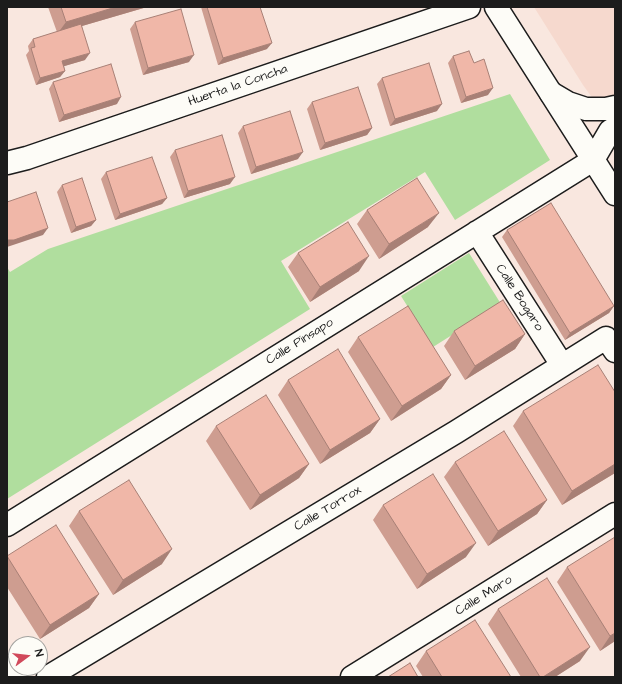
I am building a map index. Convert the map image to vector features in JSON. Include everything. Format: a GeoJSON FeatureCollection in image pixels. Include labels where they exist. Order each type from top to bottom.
{"type":"FeatureCollection","features":[{"type":"Feature","properties":{"kind":"street","name":"Huerta la Concha"},"geometry":{"type":"LineString","coordinates":[[7,163],[27,158],[469,7]]}},
{"type":"Feature","properties":{"kind":"street"},"geometry":{"type":"LineString","coordinates":[[496,7],[615,194]]}},
{"type":"Feature","properties":{"kind":"street"},"geometry":{"type":"LineString","coordinates":[[551,93],[568,103],[586,109],[606,110],[615,107]]}},
{"type":"Feature","properties":{"kind":"street"},"geometry":{"type":"LineString","coordinates":[[593,160],[610,131],[615,128]]}},
{"type":"Feature","properties":{"kind":"street","name":"Calle Pinsapo"},"geometry":{"type":"LineString","coordinates":[[7,525],[593,160]]}},
{"type":"Feature","properties":{"kind":"street","name":"Calle Bogaro"},"geometry":{"type":"LineString","coordinates":[[477,232],[562,365]]}},
{"type":"Feature","properties":{"kind":"street","name":"Calle Torrox"},"geometry":{"type":"LineString","coordinates":[[48,677],[456,432],[562,365],[611,344]]}},
{"type":"Feature","properties":{"kind":"street","name":"Calle Maro"},"geometry":{"type":"LineString","coordinates":[[352,677],[615,514]]}},
{"type":"Feature","properties":{"kind":"street"},"geometry":{"type":"LineString","coordinates":[[7,666],[16,677]]}},
{"type":"Feature","properties":{"kind":"shaded area"},"geometry":{"type":"Polygon","coordinates":[[[534,7],[615,7],[615,129],[583,85],[534,7]]]}},
{"type":"Feature","properties":{"kind":"green space"},"geometry":{"type":"Polygon","coordinates":[[[510,94],[550,160],[455,220],[425,172],[281,261],[310,309],[7,499],[7,267],[10,272],[48,249],[510,94]]]}},
{"type":"Feature","properties":{"kind":"green space"},"geometry":{"type":"Polygon","coordinates":[[[469,253],[501,304],[433,347],[401,296],[469,253]]]}},
{"type":"Feature","properties":{"kind":"building"},"geometry":{"type":"Polygon","coordinates":[[[61,7],[116,7],[66,22],[61,7]]]}},
{"type":"Feature","properties":{"kind":"building"},"geometry":{"type":"Polygon","coordinates":[[[207,7],[260,7],[272,43],[223,58],[207,7]]]}},
{"type":"Feature","properties":{"kind":"building"},"geometry":{"type":"Polygon","coordinates":[[[181,9],[194,55],[148,68],[135,22],[181,9]]]}},
{"type":"Feature","properties":{"kind":"building"},"geometry":{"type":"Polygon","coordinates":[[[81,24],[90,53],[62,61],[65,71],[40,78],[31,48],[35,47],[33,39],[81,24]]]}},
{"type":"Feature","properties":{"kind":"building"},"geometry":{"type":"Polygon","coordinates":[[[469,51],[474,63],[484,59],[493,88],[466,97],[453,56],[469,51]]]}},
{"type":"Feature","properties":{"kind":"building"},"geometry":{"type":"Polygon","coordinates":[[[429,63],[442,104],[395,119],[382,78],[429,63]]]}},
{"type":"Feature","properties":{"kind":"building"},"geometry":{"type":"Polygon","coordinates":[[[111,64],[121,97],[64,115],[53,82],[111,64]]]}},
{"type":"Feature","properties":{"kind":"building"},"geometry":{"type":"Polygon","coordinates":[[[358,87],[372,128],[325,143],[312,102],[358,87]]]}},
{"type":"Feature","properties":{"kind":"building"},"geometry":{"type":"Polygon","coordinates":[[[290,111],[303,152],[256,167],[243,126],[290,111]]]}},
{"type":"Feature","properties":{"kind":"building"},"geometry":{"type":"Polygon","coordinates":[[[222,135],[235,177],[188,191],[175,150],[222,135]]]}},
{"type":"Feature","properties":{"kind":"building"},"geometry":{"type":"Polygon","coordinates":[[[152,157],[167,198],[120,214],[106,172],[152,157]]]}},
{"type":"Feature","properties":{"kind":"building"},"geometry":{"type":"Polygon","coordinates":[[[82,178],[96,220],[76,227],[62,185],[82,178]]]}},
{"type":"Feature","properties":{"kind":"building"},"geometry":{"type":"Polygon","coordinates":[[[417,178],[439,213],[389,244],[367,210],[417,178]]]}},
{"type":"Feature","properties":{"kind":"building"},"geometry":{"type":"Polygon","coordinates":[[[36,192],[48,228],[14,240],[7,240],[7,202],[36,192]]]}},
{"type":"Feature","properties":{"kind":"building"},"geometry":{"type":"Polygon","coordinates":[[[551,203],[614,306],[570,333],[507,230],[551,203]]]}},
{"type":"Feature","properties":{"kind":"building"},"geometry":{"type":"Polygon","coordinates":[[[348,222],[369,256],[320,287],[298,253],[348,222]]]}},
{"type":"Feature","properties":{"kind":"building"},"geometry":{"type":"Polygon","coordinates":[[[503,300],[525,334],[475,366],[454,331],[503,300]]]}},
{"type":"Feature","properties":{"kind":"building"},"geometry":{"type":"Polygon","coordinates":[[[408,306],[451,375],[402,406],[358,337],[408,306]]]}},
{"type":"Feature","properties":{"kind":"building"},"geometry":{"type":"Polygon","coordinates":[[[338,349],[380,419],[330,450],[288,380],[338,349]]]}},
{"type":"Feature","properties":{"kind":"building"},"geometry":{"type":"Polygon","coordinates":[[[598,365],[615,392],[615,464],[572,491],[523,411],[598,365]]]}},
{"type":"Feature","properties":{"kind":"building"},"geometry":{"type":"Polygon","coordinates":[[[266,395],[309,464],[260,495],[216,426],[266,395]]]}},
{"type":"Feature","properties":{"kind":"building"},"geometry":{"type":"Polygon","coordinates":[[[504,431],[547,500],[498,531],[455,462],[504,431]]]}},
{"type":"Feature","properties":{"kind":"building"},"geometry":{"type":"Polygon","coordinates":[[[433,474],[476,543],[427,574],[383,505],[433,474]]]}},
{"type":"Feature","properties":{"kind":"building"},"geometry":{"type":"Polygon","coordinates":[[[129,480],[172,549],[123,580],[79,511],[129,480]]]}},
{"type":"Feature","properties":{"kind":"building"},"geometry":{"type":"Polygon","coordinates":[[[56,525],[99,594],[50,625],[7,556],[56,525]]]}},
{"type":"Feature","properties":{"kind":"building"},"geometry":{"type":"Polygon","coordinates":[[[615,537],[615,633],[610,636],[567,567],[615,537]]]}},
{"type":"Feature","properties":{"kind":"building"},"geometry":{"type":"Polygon","coordinates":[[[547,578],[590,647],[543,677],[540,677],[498,609],[547,578]]]}},
{"type":"Feature","properties":{"kind":"building"},"geometry":{"type":"Polygon","coordinates":[[[475,620],[511,677],[442,677],[426,651],[475,620]]]}},
{"type":"Feature","properties":{"kind":"building"},"geometry":{"type":"Polygon","coordinates":[[[410,663],[418,677],[388,677],[410,663]]]}}]}
